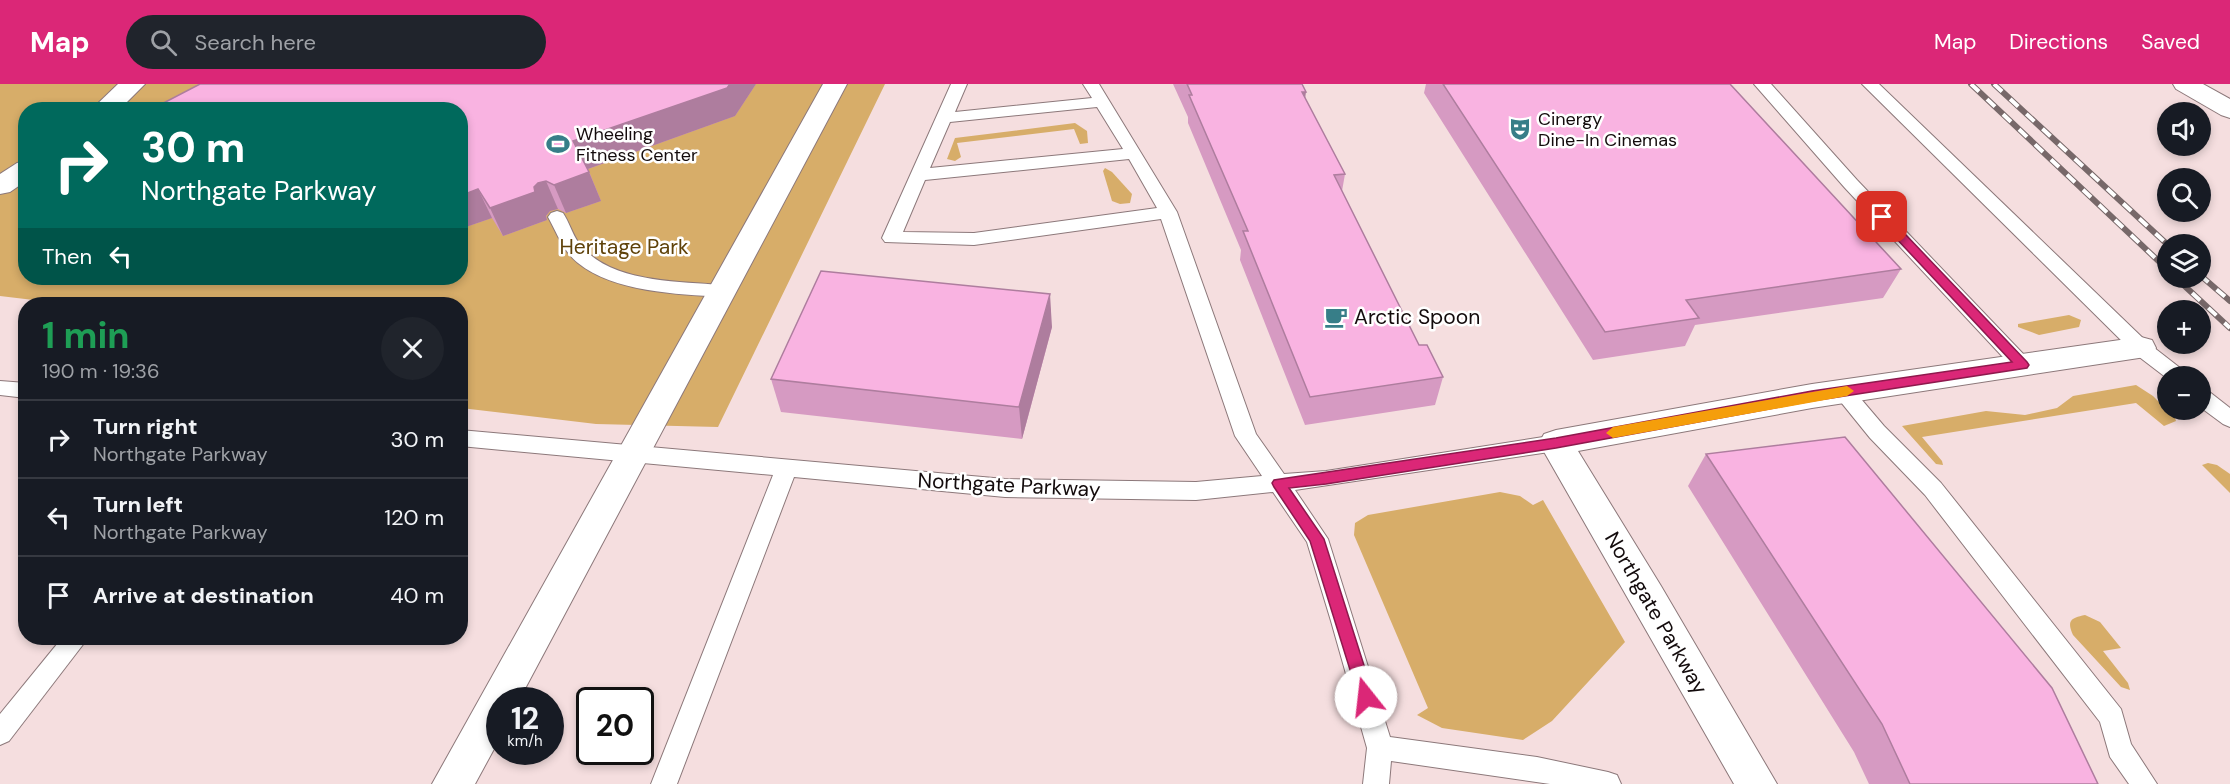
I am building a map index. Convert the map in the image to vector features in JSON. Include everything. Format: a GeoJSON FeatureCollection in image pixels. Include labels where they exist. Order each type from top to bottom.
{"type":"FeatureCollection","features":[{"type":"Feature","properties":{"kind":"street"},"geometry":{"type":"LineString","coordinates":[[112,102],[133,84]]}},
{"type":"Feature","properties":{"kind":"street"},"geometry":{"type":"LineString","coordinates":[[453,784],[835,84]]}},
{"type":"Feature","properties":{"kind":"street"},"geometry":{"type":"LineString","coordinates":[[2185,84],[2230,110]]}},
{"type":"Feature","properties":{"kind":"street"},"geometry":{"type":"LineString","coordinates":[[0,186],[18,174]]}},
{"type":"Feature","properties":{"kind":"street","name":"Northgate Parkway"},"geometry":{"type":"LineString","coordinates":[[1756,784],[1556,443],[1843,391],[2141,348]]}},
{"type":"Feature","properties":{"kind":"lane"},"geometry":{"type":"LineString","coordinates":[[959,84],[891,238],[974,239],[1168,212]]}},
{"type":"Feature","properties":{"kind":"lane"},"geometry":{"type":"LineString","coordinates":[[1090,84],[1168,212],[1246,435],[1317,539],[1380,748],[1376,784]]}},
{"type":"Feature","properties":{"kind":"lane"},"geometry":{"type":"LineString","coordinates":[[1762,84],[1851,184],[2022,365]]}},
{"type":"Feature","properties":{"kind":"lane"},"geometry":{"type":"LineString","coordinates":[[1870,84],[2141,348],[2164,366]]}},
{"type":"Feature","properties":{"kind":"lane"},"geometry":{"type":"LineString","coordinates":[[944,118],[1101,102]]}},
{"type":"Feature","properties":{"kind":"lane"},"geometry":{"type":"LineString","coordinates":[[918,175],[1134,153]]}},
{"type":"Feature","properties":{"kind":"lane"},"geometry":{"type":"LineString","coordinates":[[557,217],[573,248],[601,270],[641,283],[721,291]]}},
{"type":"Feature","properties":{"kind":"lane"},"geometry":{"type":"LineString","coordinates":[[0,388],[18,390]]}},
{"type":"Feature","properties":{"kind":"lane"},"geometry":{"type":"LineString","coordinates":[[1843,391],[1877,432],[1933,489],[2112,717],[2119,749],[2144,784]]}},
{"type":"Feature","properties":{"kind":"lane"},"geometry":{"type":"LineString","coordinates":[[2211,404],[2230,419]]}},
{"type":"Feature","properties":{"kind":"lane","name":"Northgate Parkway"},"geometry":{"type":"LineString","coordinates":[[468,439],[632,453],[786,470],[1005,488],[1196,491],[1326,479],[1556,443]]}},
{"type":"Feature","properties":{"kind":"lane"},"geometry":{"type":"LineString","coordinates":[[664,784],[786,470]]}},
{"type":"Feature","properties":{"kind":"lane"},"geometry":{"type":"LineString","coordinates":[[0,733],[70,645]]}},
{"type":"Feature","properties":{"kind":"lane"},"geometry":{"type":"LineString","coordinates":[[1380,748],[1537,769],[1608,784]]}},
{"type":"Feature","properties":{"kind":"green space","name":"Heritage Park"},"geometry":{"type":"Polygon","coordinates":[[[0,84],[885,84],[718,427],[596,424],[468,409],[468,297],[18,298],[0,296],[0,84]]]}},
{"type":"Feature","properties":{"kind":"green space"},"geometry":{"type":"Polygon","coordinates":[[[1075,123],[1087,131],[1088,143],[1080,144],[1074,129],[957,143],[961,157],[955,161],[947,159],[955,138],[1075,123]]]}},
{"type":"Feature","properties":{"kind":"green space"},"geometry":{"type":"Polygon","coordinates":[[[1105,168],[1112,172],[1132,194],[1130,203],[1120,204],[1112,201],[1103,171],[1105,168]]]}},
{"type":"Feature","properties":{"kind":"green space"},"geometry":{"type":"Polygon","coordinates":[[[2069,315],[2081,320],[2079,327],[2039,335],[2018,327],[2018,324],[2069,315]]]}},
{"type":"Feature","properties":{"kind":"green space"},"geometry":{"type":"Polygon","coordinates":[[[2136,385],[2157,400],[2157,420],[2176,421],[2164,426],[2136,403],[1922,437],[1943,465],[1936,464],[1902,426],[1986,411],[2025,415],[2057,408],[2073,396],[2136,385]]]}},
{"type":"Feature","properties":{"kind":"green space"},"geometry":{"type":"Polygon","coordinates":[[[2208,463],[2217,465],[2230,474],[2230,493],[2202,465],[2208,463]]]}},
{"type":"Feature","properties":{"kind":"green space"},"geometry":{"type":"Polygon","coordinates":[[[1500,492],[1520,496],[1533,505],[1543,500],[1625,642],[1552,721],[1523,740],[1442,728],[1417,715],[1428,708],[1354,535],[1355,523],[1368,515],[1500,492]]]}},
{"type":"Feature","properties":{"kind":"green space"},"geometry":{"type":"Polygon","coordinates":[[[2085,615],[2100,622],[2121,648],[2103,651],[2128,683],[2130,690],[2121,687],[2073,635],[2071,621],[2085,615]]]}},
{"type":"Feature","properties":{"kind":"building","name":"Wheeling Fitness Center"},"geometry":{"type":"Polygon","coordinates":[[[200,84],[730,84],[727,88],[573,141],[589,172],[554,185],[546,181],[538,183],[534,187],[535,192],[490,208],[478,189],[468,193],[468,102],[165,102],[200,84]]]}},
{"type":"Feature","properties":{"kind":"building"},"geometry":{"type":"Polygon","coordinates":[[[1187,84],[1302,84],[1306,92],[1302,92],[1345,174],[1334,175],[1419,345],[1427,345],[1443,377],[1310,397],[1243,231],[1248,231],[1189,95],[1192,95],[1187,84]]]}},
{"type":"Feature","properties":{"kind":"building"},"geometry":{"type":"Polygon","coordinates":[[[1443,84],[1730,84],[1901,269],[1686,300],[1699,318],[1605,332],[1443,84]]]}},
{"type":"Feature","properties":{"kind":"building"},"geometry":{"type":"Polygon","coordinates":[[[821,271],[1050,294],[1019,407],[771,379],[821,271]]]}},
{"type":"Feature","properties":{"kind":"building"},"geometry":{"type":"Polygon","coordinates":[[[1845,437],[2052,688],[2098,784],[1910,784],[1882,724],[1706,454],[1845,437]]]}},
{"type":"Feature","properties":{"kind":"railway"},"geometry":{"type":"LineString","coordinates":[[1971,84],[2157,260]]}},
{"type":"Feature","properties":{"kind":"railway"},"geometry":{"type":"LineString","coordinates":[[1994,84],[2157,235]]}},
{"type":"Feature","properties":{"kind":"railway"},"geometry":{"type":"LineString","coordinates":[[2211,285],[2230,301]]}},
{"type":"Feature","properties":{"kind":"railway"},"geometry":{"type":"LineString","coordinates":[[2187,288],[2230,328]]}},
{"type":"Feature","properties":{"kind":"slow traffic"},"geometry":{"type":"LineString","coordinates":[[1613,433],[1847,391]]}},
{"type":"Feature","properties":{"kind":"place","name":"Cinergy Dine-In Cinemas"},"geometry":{"type":"Point","coordinates":[1520,129]}},
{"type":"Feature","properties":{"kind":"place","name":"Wheeling Fitness Center"},"geometry":{"type":"Point","coordinates":[558,144]}},
{"type":"Feature","properties":{"kind":"place","name":"Arctic Spoon"},"geometry":{"type":"Point","coordinates":[1336,317]}},
{"type":"Feature","properties":{"kind":"route"},"geometry":{"type":"LineString","coordinates":[[1366,697],[1317,539],[1279,483],[1326,479],[1556,443],[1812,396],[2022,365],[1882,217]]}}]}
